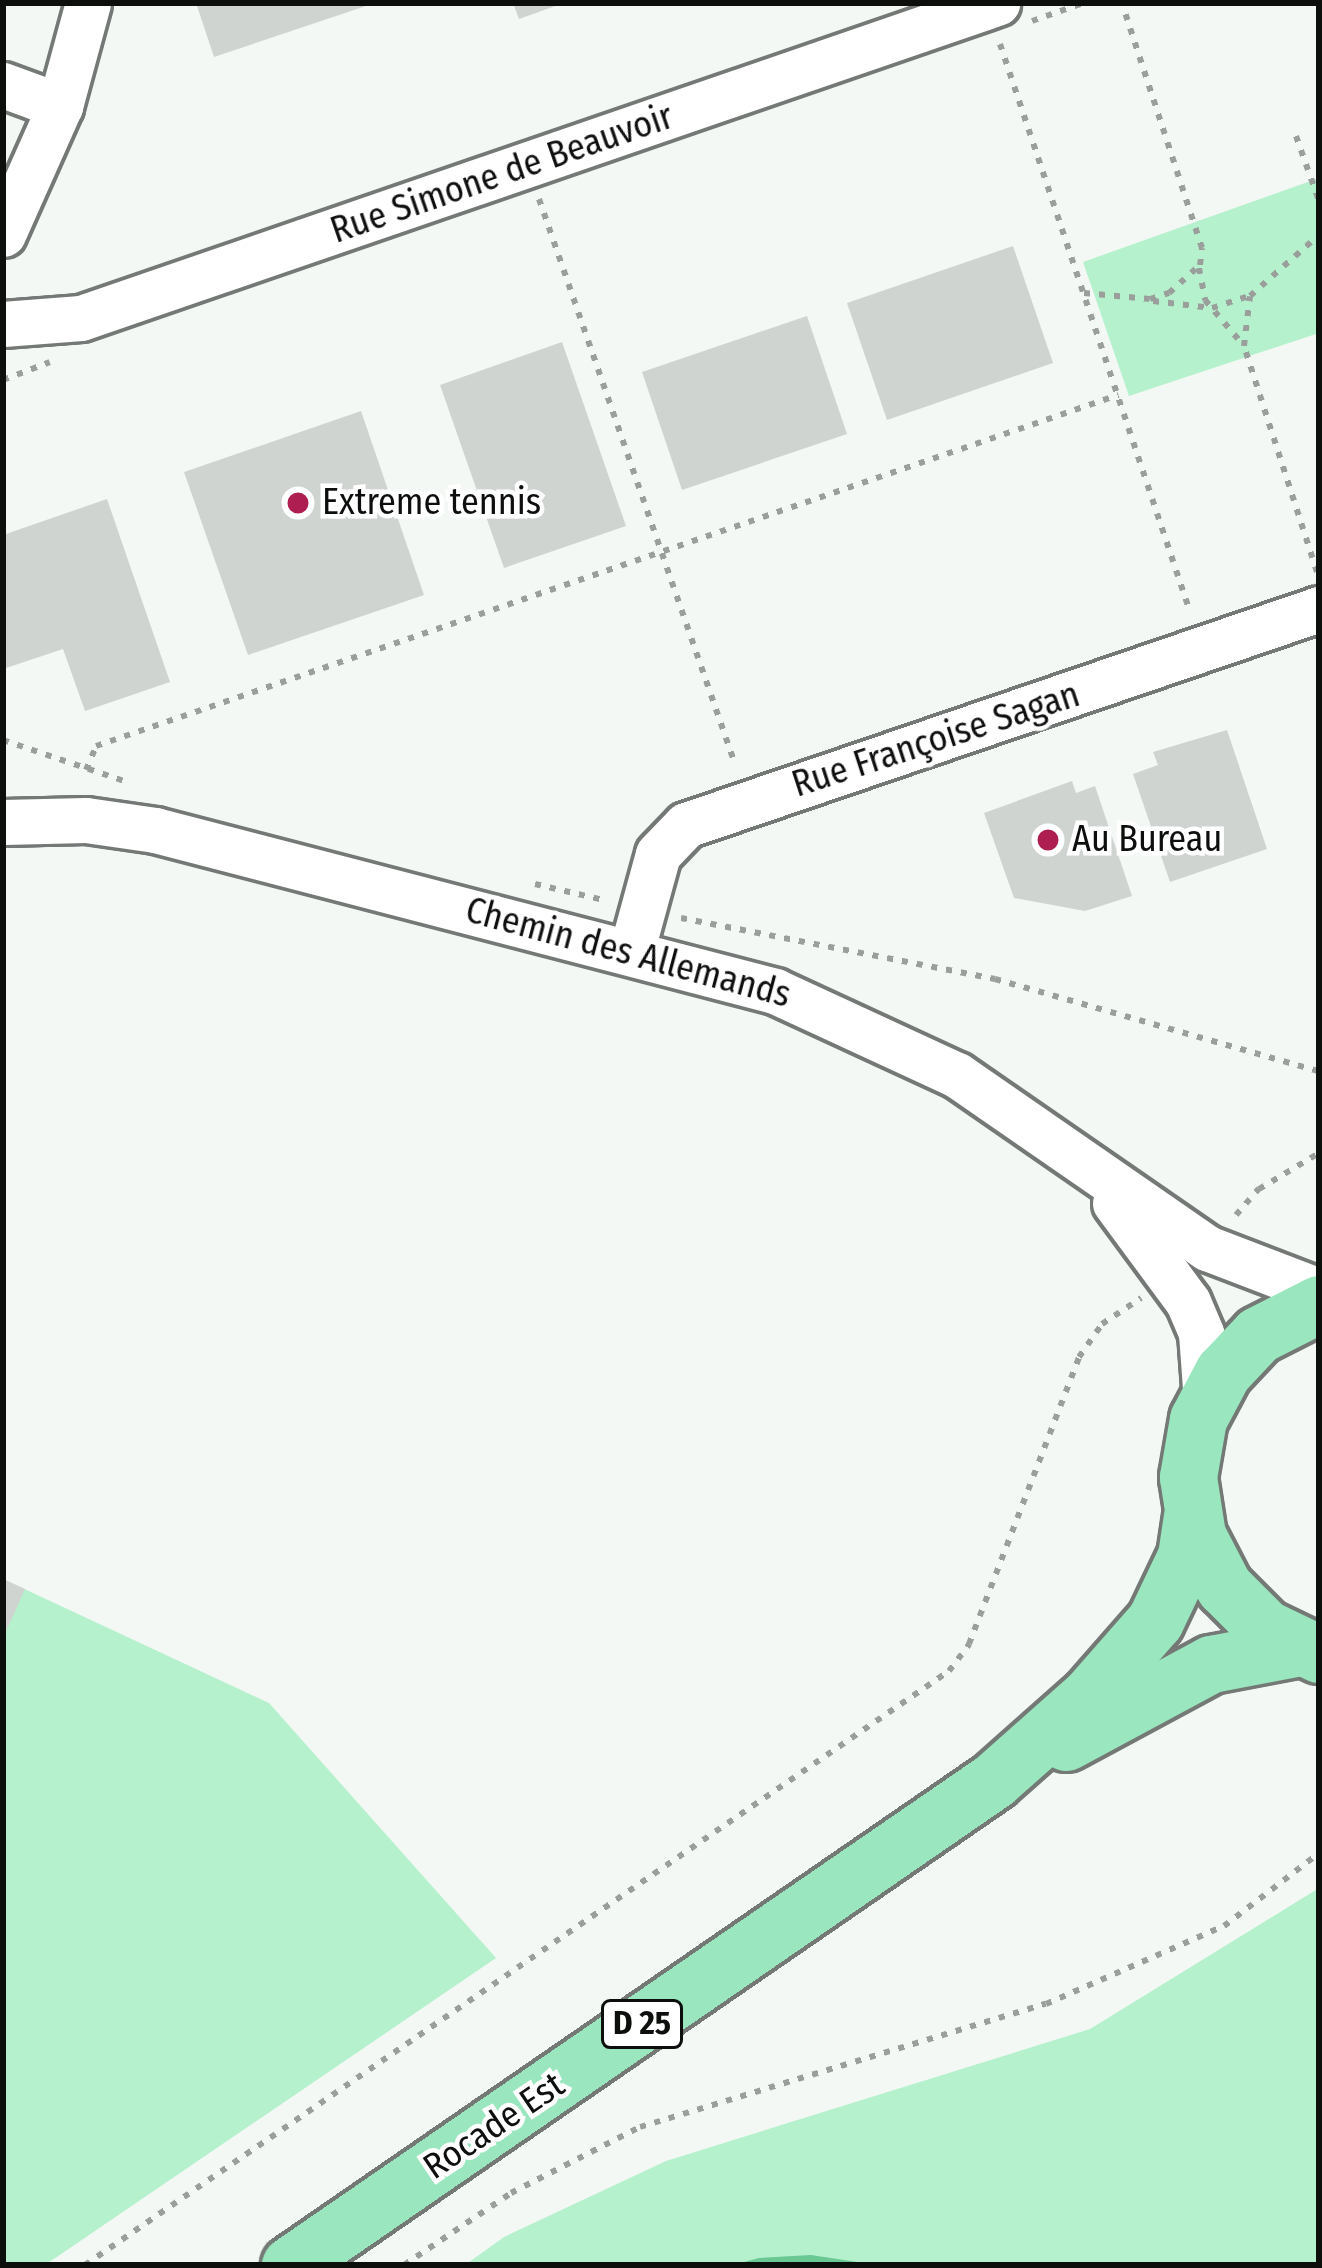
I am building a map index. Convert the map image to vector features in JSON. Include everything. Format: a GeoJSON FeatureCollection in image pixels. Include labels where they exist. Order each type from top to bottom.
{"type":"FeatureCollection","features":[{"type":"Feature","properties":{"kind":"main road"},"geometry":{"type":"LineString","coordinates":[[1310,1650],[1237,1602],[1213,1570],[1192,1516],[1190,1457],[1206,1401],[1258,1335],[1319,1304]]}},
{"type":"Feature","properties":{"kind":"main road","name":"Rocade Est"},"geometry":{"type":"LineString","coordinates":[[993,1781],[1089,1696],[1155,1621],[1186,1556],[1192,1516]]}},
{"type":"Feature","properties":{"kind":"main road","name":"Rocade Est"},"geometry":{"type":"LineString","coordinates":[[290,2265],[993,1781],[1210,1664],[1310,1650]]}},
{"type":"Feature","properties":{"kind":"street"},"geometry":{"type":"LineString","coordinates":[[3,234],[60,106],[88,3]]}},
{"type":"Feature","properties":{"kind":"street","name":"Rue Simone de Beauvoir"},"geometry":{"type":"LineString","coordinates":[[3,324],[81,319],[992,5]]}},
{"type":"Feature","properties":{"kind":"street"},"geometry":{"type":"LineString","coordinates":[[3,85],[60,106]]}},
{"type":"Feature","properties":{"kind":"street","name":"Rue Françoise Sagan"},"geometry":{"type":"LineString","coordinates":[[632,949],[664,842],[686,825],[1319,609]]}},
{"type":"Feature","properties":{"kind":"street","name":"Chemin des Allemands"},"geometry":{"type":"LineString","coordinates":[[3,794],[82,806],[155,830],[632,949],[775,991],[889,1038],[957,1075],[1066,1155],[1190,1261],[1319,1291]]}},
{"type":"Feature","properties":{"kind":"street","name":"Chemin des Allemands"},"geometry":{"type":"LineString","coordinates":[[3,822],[86,820],[155,830]]}},
{"type":"Feature","properties":{"kind":"street"},"geometry":{"type":"LineString","coordinates":[[1190,1261],[1206,1401]]}},
{"type":"Feature","properties":{"kind":"path"},"geometry":{"type":"LineString","coordinates":[[1122,3],[1200,230],[1199,265],[1213,308],[1244,346],[1319,576]]}},
{"type":"Feature","properties":{"kind":"path"},"geometry":{"type":"LineString","coordinates":[[992,5],[1203,650]]}},
{"type":"Feature","properties":{"kind":"path"},"geometry":{"type":"LineString","coordinates":[[1296,136],[1319,201]]}},
{"type":"Feature","properties":{"kind":"path"},"geometry":{"type":"LineString","coordinates":[[537,194],[748,802]]}},
{"type":"Feature","properties":{"kind":"path"},"geometry":{"type":"LineString","coordinates":[[1084,293],[1213,308],[1250,296],[1319,235]]}},
{"type":"Feature","properties":{"kind":"path"},"geometry":{"type":"LineString","coordinates":[[1150,299],[1186,281],[1199,265]]}},
{"type":"Feature","properties":{"kind":"path"},"geometry":{"type":"LineString","coordinates":[[1244,346],[1250,296]]}},
{"type":"Feature","properties":{"kind":"path"},"geometry":{"type":"LineString","coordinates":[[86,770],[96,746],[1118,395]]}},
{"type":"Feature","properties":{"kind":"path"},"geometry":{"type":"LineString","coordinates":[[85,2265],[956,1665],[1079,1357],[1102,1324],[1190,1261],[1258,1189],[1319,1154]]}},
{"type":"Feature","properties":{"kind":"path"},"geometry":{"type":"LineString","coordinates":[[404,2265],[511,2193],[640,2127],[1046,2004],[1224,1926],[1319,1853]]}},
{"type":"Feature","properties":{"kind":"shaded area"},"geometry":{"type":"Polygon","coordinates":[[[1319,178],[1319,333],[1129,396],[1083,262],[1319,178]]]}},
{"type":"Feature","properties":{"kind":"shaded area"},"geometry":{"type":"Polygon","coordinates":[[[3,1579],[269,1703],[496,1958],[45,2265],[3,2265],[3,1579]]]}},
{"type":"Feature","properties":{"kind":"shaded area"},"geometry":{"type":"Polygon","coordinates":[[[1319,1888],[1319,2265],[465,2265],[504,2237],[666,2161],[1090,2029],[1319,1888]]]}},
{"type":"Feature","properties":{"kind":"shaded area"},"geometry":{"type":"Polygon","coordinates":[[[811,2255],[877,2265],[733,2265],[759,2258],[811,2255]]]}},
{"type":"Feature","properties":{"kind":"building"},"geometry":{"type":"Polygon","coordinates":[[[196,3],[372,3],[372,4],[214,57],[196,3]]]}},
{"type":"Feature","properties":{"kind":"building"},"geometry":{"type":"Polygon","coordinates":[[[513,3],[561,3],[561,4],[519,19],[513,3]]]}},
{"type":"Feature","properties":{"kind":"building"},"geometry":{"type":"Polygon","coordinates":[[[1013,246],[1053,363],[887,420],[847,303],[1013,246]]]}},
{"type":"Feature","properties":{"kind":"building"},"geometry":{"type":"Polygon","coordinates":[[[807,316],[847,434],[682,490],[642,372],[807,316]]]}},
{"type":"Feature","properties":{"kind":"building"},"geometry":{"type":"Polygon","coordinates":[[[562,342],[626,526],[504,568],[440,385],[562,342]]]}},
{"type":"Feature","properties":{"kind":"building"},"geometry":{"type":"Polygon","coordinates":[[[361,411],[424,595],[248,655],[184,472],[361,411]]]}},
{"type":"Feature","properties":{"kind":"building"},"geometry":{"type":"Polygon","coordinates":[[[107,499],[170,682],[85,711],[63,649],[3,669],[3,535],[107,499]]]}},
{"type":"Feature","properties":{"kind":"building"},"geometry":{"type":"Polygon","coordinates":[[[1227,730],[1267,849],[1170,882],[1133,774],[1158,765],[1153,752],[1227,730]]]}},
{"type":"Feature","properties":{"kind":"building"},"geometry":{"type":"Polygon","coordinates":[[[1072,781],[1076,793],[1095,786],[1132,896],[1085,911],[1014,898],[984,813],[1072,781]]]}},
{"type":"Feature","properties":{"kind":"building"},"geometry":{"type":"Polygon","coordinates":[[[3,1579],[25,1589],[3,1638],[3,1579]]]}},
{"type":"Feature","properties":{"kind":"place","name":"Extreme tennis"},"geometry":{"type":"Point","coordinates":[298,503]}},
{"type":"Feature","properties":{"kind":"place","name":"Au Bureau"},"geometry":{"type":"Point","coordinates":[1048,840]}}]}
